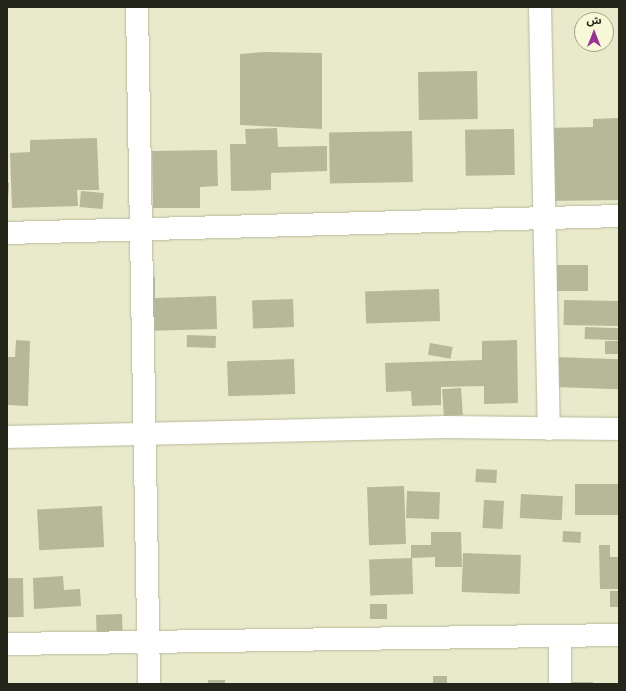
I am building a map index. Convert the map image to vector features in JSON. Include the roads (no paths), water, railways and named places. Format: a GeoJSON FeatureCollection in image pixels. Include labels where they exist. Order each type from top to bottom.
{"type":"FeatureCollection","features":[{"type":"Feature","properties":{"kind":"street"},"geometry":{"type":"LineString","coordinates":[[137,7],[147,434],[149,684]]}},
{"type":"Feature","properties":{"kind":"street"},"geometry":{"type":"LineString","coordinates":[[540,7],[549,429]]}},
{"type":"Feature","properties":{"kind":"street"},"geometry":{"type":"LineString","coordinates":[[7,233],[142,231],[619,216]]}},
{"type":"Feature","properties":{"kind":"street"},"geometry":{"type":"LineString","coordinates":[[7,437],[446,427],[619,429]]}},
{"type":"Feature","properties":{"kind":"street"},"geometry":{"type":"LineString","coordinates":[[7,644],[619,635]]}},
{"type":"Feature","properties":{"kind":"street"},"geometry":{"type":"LineString","coordinates":[[560,637],[560,684]]}}]}
